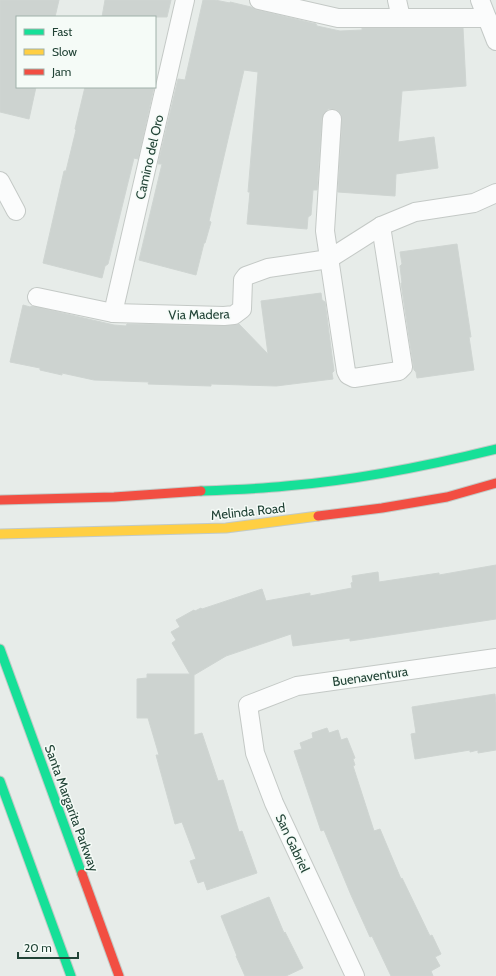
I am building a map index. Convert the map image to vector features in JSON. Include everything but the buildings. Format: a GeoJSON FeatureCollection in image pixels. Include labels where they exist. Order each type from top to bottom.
{"type":"FeatureCollection","features":[{"type":"Feature","properties":{"kind":"main road","name":"Melinda Road"},"geometry":{"type":"LineString","coordinates":[[0,500],[114,498],[287,486],[385,473],[438,463],[496,449]]}},
{"type":"Feature","properties":{"kind":"main road","name":"Melinda Road"},"geometry":{"type":"LineString","coordinates":[[0,534],[226,528],[382,508],[447,497],[496,483]]}},
{"type":"Feature","properties":{"kind":"main road","name":"Santa Margarita Parkway"},"geometry":{"type":"LineString","coordinates":[[0,649],[119,976]]}},
{"type":"Feature","properties":{"kind":"main road"},"geometry":{"type":"LineString","coordinates":[[0,781],[70,976]]}},
{"type":"Feature","properties":{"kind":"street","name":"Camino del Oro"},"geometry":{"type":"LineString","coordinates":[[113,314],[185,0]]}},
{"type":"Feature","properties":{"kind":"street"},"geometry":{"type":"LineString","coordinates":[[259,0],[338,18],[487,18]]}},
{"type":"Feature","properties":{"kind":"street"},"geometry":{"type":"LineString","coordinates":[[397,0],[401,18]]}},
{"type":"Feature","properties":{"kind":"street"},"geometry":{"type":"LineString","coordinates":[[480,0],[496,41]]}},
{"type":"Feature","properties":{"kind":"street"},"geometry":{"type":"LineString","coordinates":[[332,119],[325,231],[348,376],[354,378],[399,371],[403,367],[381,226]]}},
{"type":"Feature","properties":{"kind":"street"},"geometry":{"type":"LineString","coordinates":[[0,181],[16,211]]}},
{"type":"Feature","properties":{"kind":"street","name":"Via Madera"},"geometry":{"type":"LineString","coordinates":[[38,297],[113,314],[234,315],[242,309],[243,280],[246,276],[268,268],[329,259],[381,226],[415,212],[474,203],[496,193]]}},
{"type":"Feature","properties":{"kind":"street","name":"Buenaventura"},"geometry":{"type":"LineString","coordinates":[[248,705],[297,686],[496,658]]}},
{"type":"Feature","properties":{"kind":"street","name":"San Gabriel"},"geometry":{"type":"LineString","coordinates":[[248,705],[255,753],[274,803],[355,976]]}},
{"type":"Feature","properties":{"kind":"traffic: fast"},"geometry":{"type":"LineString","coordinates":[[201,491],[265,488],[339,480],[418,467],[496,449]]}},
{"type":"Feature","properties":{"kind":"traffic: fast"},"geometry":{"type":"LineString","coordinates":[[0,649],[82,874]]}},
{"type":"Feature","properties":{"kind":"traffic: fast"},"geometry":{"type":"LineString","coordinates":[[0,781],[71,976]]}},
{"type":"Feature","properties":{"kind":"traffic: slow"},"geometry":{"type":"LineString","coordinates":[[0,534],[226,528],[318,516]]}},
{"type":"Feature","properties":{"kind":"traffic: jam"},"geometry":{"type":"LineString","coordinates":[[318,516],[382,508],[447,497],[496,483]]}},
{"type":"Feature","properties":{"kind":"traffic: jam"},"geometry":{"type":"LineString","coordinates":[[0,500],[114,497],[201,491]]}},
{"type":"Feature","properties":{"kind":"traffic: jam"},"geometry":{"type":"LineString","coordinates":[[82,874],[119,976]]}}]}
